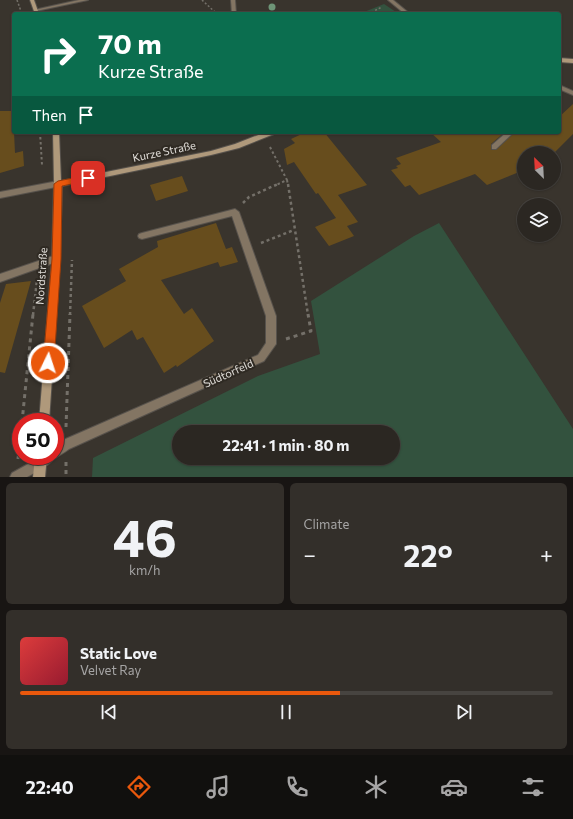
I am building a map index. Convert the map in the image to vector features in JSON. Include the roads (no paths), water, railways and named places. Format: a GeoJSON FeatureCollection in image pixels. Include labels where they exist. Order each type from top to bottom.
{"type":"FeatureCollection","features":[{"type":"Feature","properties":{"kind":"main road"},"geometry":{"type":"LineString","coordinates":[[32,0],[37,12]]}},
{"type":"Feature","properties":{"kind":"main road"},"geometry":{"type":"LineString","coordinates":[[561,60],[573,62]]}},
{"type":"Feature","properties":{"kind":"main road","name":"Nordstraße"},"geometry":{"type":"LineString","coordinates":[[45,413],[56,259],[58,184],[56,134]]}},
{"type":"Feature","properties":{"kind":"main road","name":"Kurze Straße"},"geometry":{"type":"LineString","coordinates":[[58,184],[211,153],[237,146],[267,134]]}},
{"type":"Feature","properties":{"kind":"main road"},"geometry":{"type":"LineString","coordinates":[[39,477],[40,465]]}},
{"type":"Feature","properties":{"kind":"street"},"geometry":{"type":"LineString","coordinates":[[37,12],[86,0]]}},
{"type":"Feature","properties":{"kind":"street"},"geometry":{"type":"LineString","coordinates":[[233,0],[234,12]]}},
{"type":"Feature","properties":{"kind":"street"},"geometry":{"type":"LineString","coordinates":[[390,0],[405,12]]}},
{"type":"Feature","properties":{"kind":"street"},"geometry":{"type":"LineString","coordinates":[[561,89],[573,93]]}},
{"type":"Feature","properties":{"kind":"street"},"geometry":{"type":"LineString","coordinates":[[494,146],[509,134]]}},
{"type":"Feature","properties":{"kind":"street"},"geometry":{"type":"LineString","coordinates":[[0,195],[58,184]]}},
{"type":"Feature","properties":{"kind":"street","name":"Südtorfeld"},"geometry":{"type":"LineString","coordinates":[[64,447],[262,358],[271,344],[271,316],[235,212],[142,236]]}},
{"type":"Feature","properties":{"kind":"street"},"geometry":{"type":"LineString","coordinates":[[0,278],[56,259]]}},
{"type":"Feature","properties":{"kind":"street"},"geometry":{"type":"LineString","coordinates":[[16,477],[33,465]]}}]}
